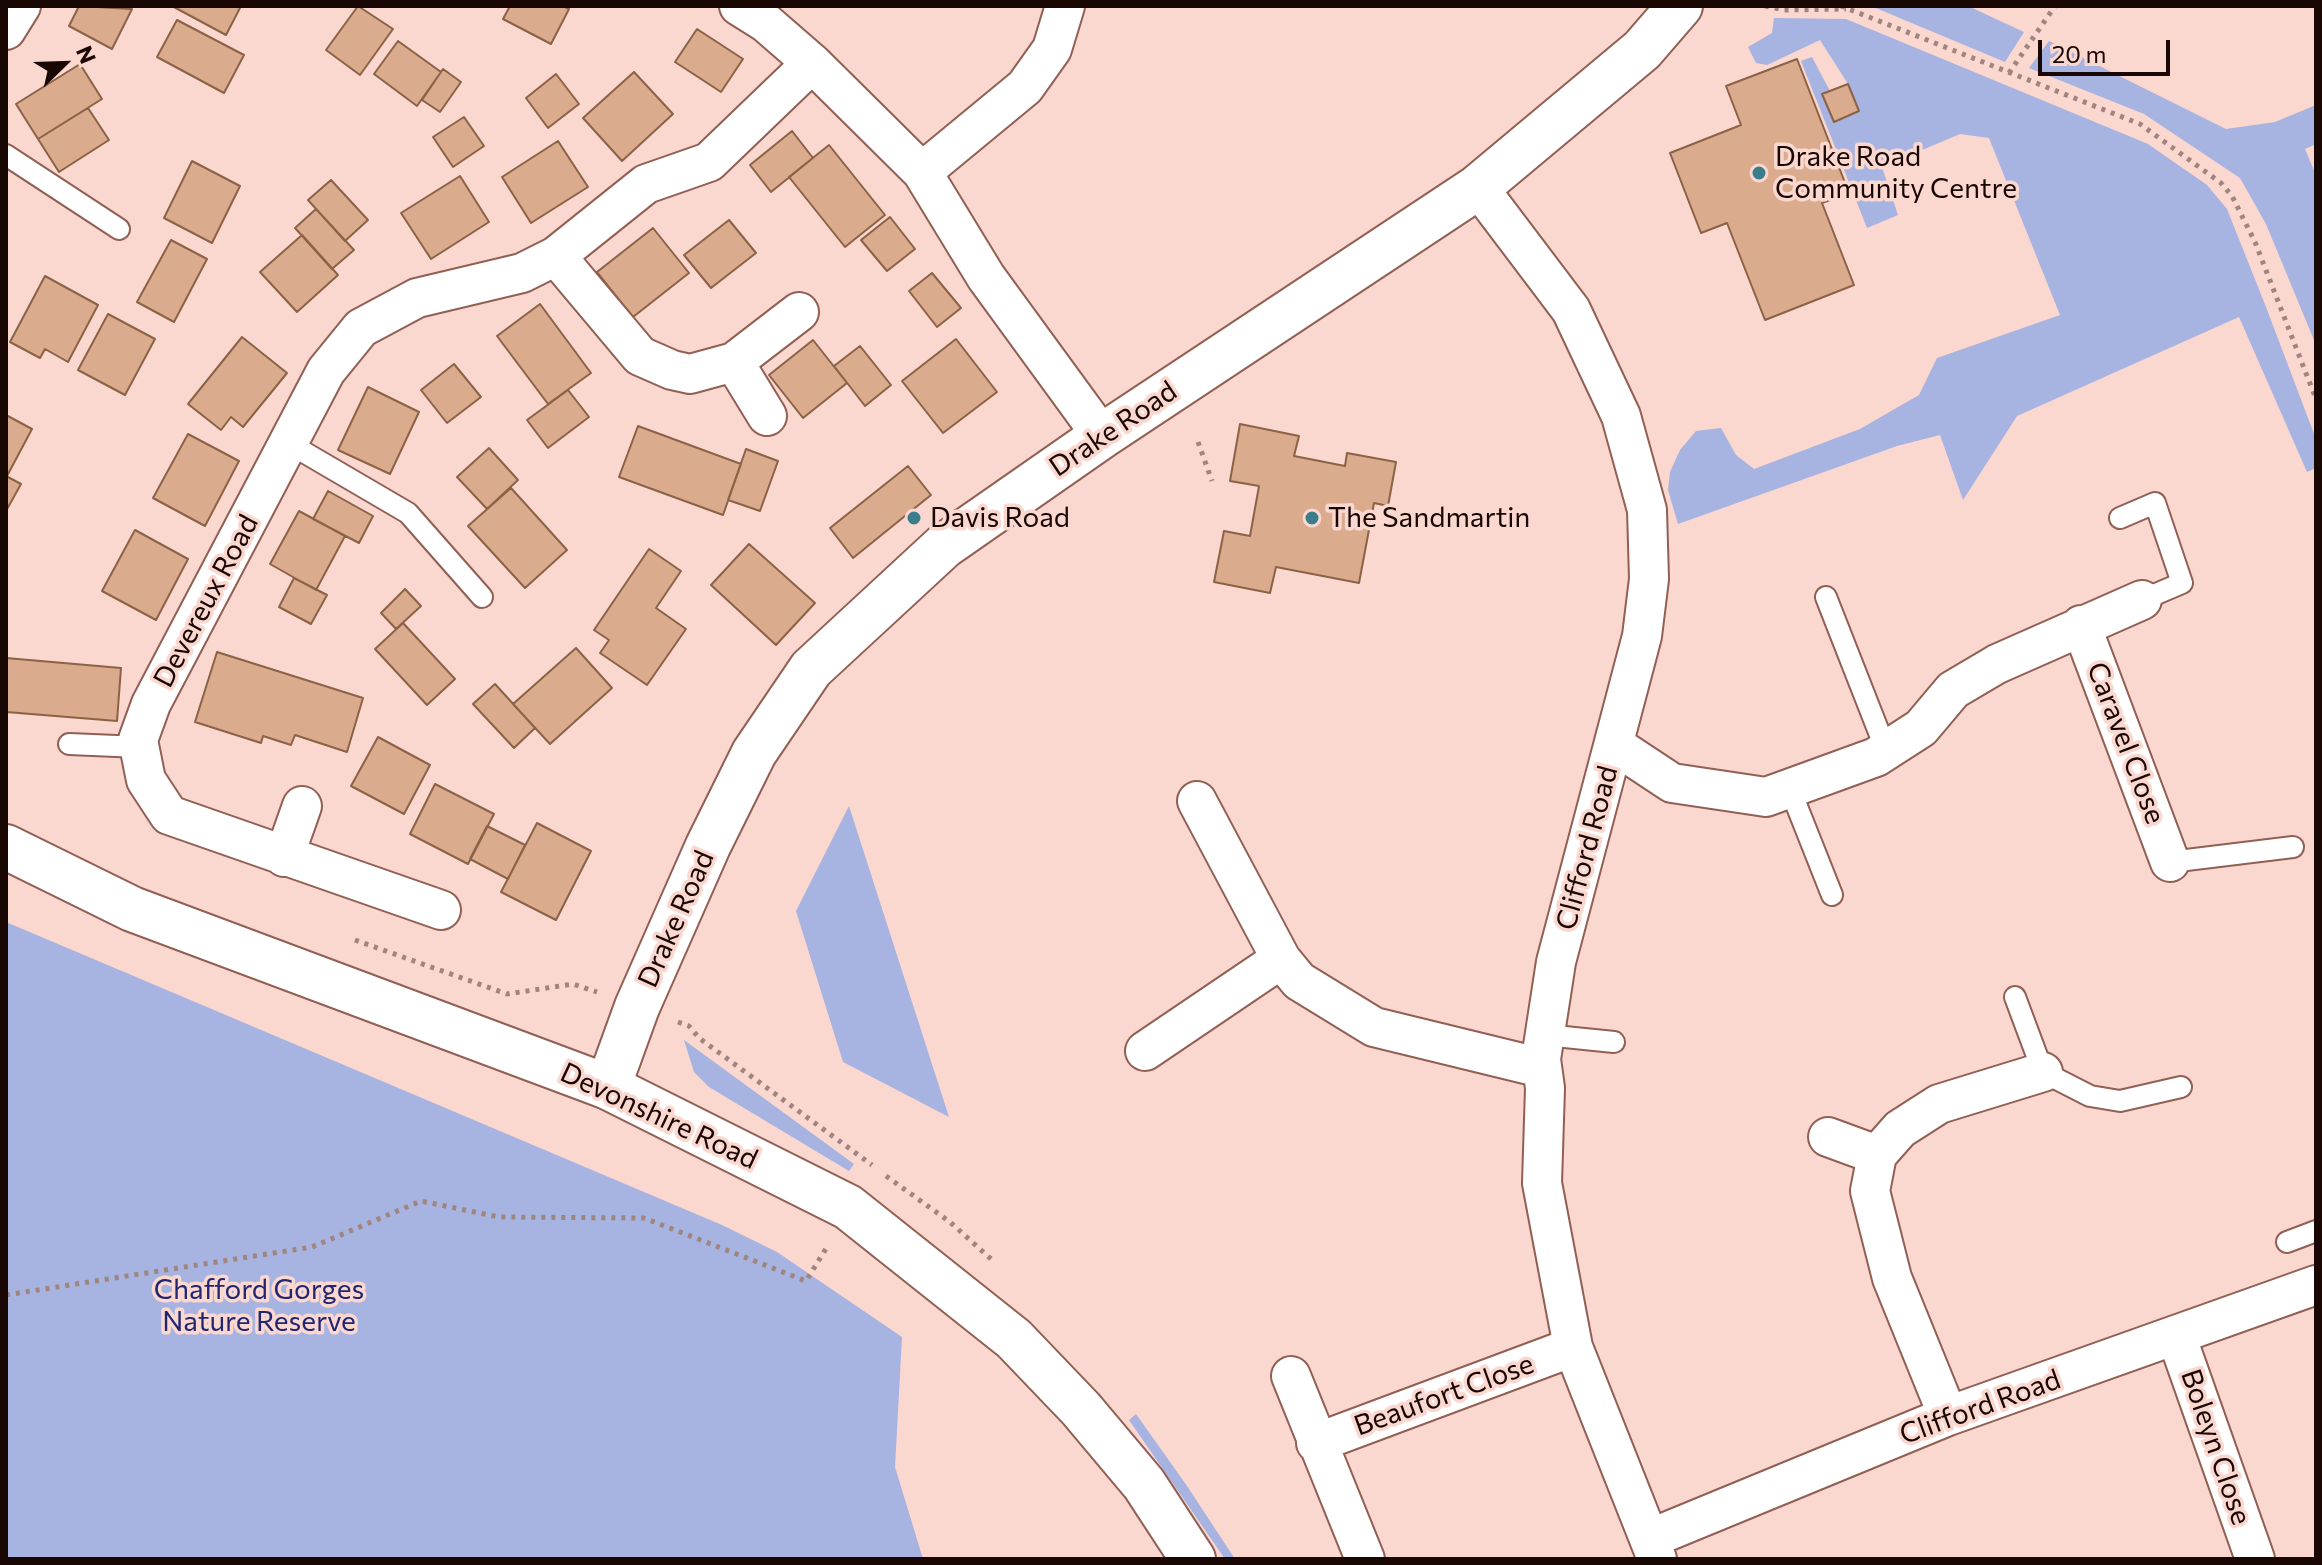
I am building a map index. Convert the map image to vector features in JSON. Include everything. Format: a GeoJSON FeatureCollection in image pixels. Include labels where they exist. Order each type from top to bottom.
{"type":"FeatureCollection","features":[{"type":"Feature","properties":{"kind":"street"},"geometry":{"type":"LineString","coordinates":[[6,30],[21,6]]}},
{"type":"Feature","properties":{"kind":"street"},"geometry":{"type":"LineString","coordinates":[[739,6],[766,23],[812,63],[922,172],[986,277],[1102,436]]}},
{"type":"Feature","properties":{"kind":"street"},"geometry":{"type":"LineString","coordinates":[[922,172],[1025,87],[1052,49],[1065,6]]}},
{"type":"Feature","properties":{"kind":"street","name":"Drake Road"},"geometry":{"type":"LineString","coordinates":[[608,1087],[637,1007],[714,833],[754,753],[811,669],[944,546],[1102,436],[1478,187],[1642,50],[1680,6]]}},
{"type":"Feature","properties":{"kind":"street","name":"Devereux Road"},"geometry":{"type":"LineString","coordinates":[[441,910],[169,815],[146,780],[138,740],[151,704],[326,371],[361,328],[417,298],[522,273],[556,256],[646,184],[709,162],[812,63]]}},
{"type":"Feature","properties":{"kind":"street","name":"Clifford Road"},"geometry":{"type":"LineString","coordinates":[[1478,187],[1571,310],[1621,416],[1647,510],[1649,579],[1642,636],[1616,746],[1556,962],[1544,1051],[1542,1183],[1573,1347],[1653,1549],[1948,1416],[2316,1285]]}},
{"type":"Feature","properties":{"kind":"street"},"geometry":{"type":"LineString","coordinates":[[556,256],[640,356],[690,374],[734,362],[799,312]]}},
{"type":"Feature","properties":{"kind":"street"},"geometry":{"type":"LineString","coordinates":[[734,362],[767,416]]}},
{"type":"Feature","properties":{"kind":"street","name":"Caravel Close"},"geometry":{"type":"LineString","coordinates":[[1616,746],[1672,783],[1766,797],[1886,750],[1921,728],[1953,690],[1997,664],[2142,600]]}},
{"type":"Feature","properties":{"kind":"street","name":"Caravel Close"},"geometry":{"type":"LineString","coordinates":[[2081,625],[2170,862]]}},
{"type":"Feature","properties":{"kind":"street"},"geometry":{"type":"LineString","coordinates":[[1197,801],[1281,959],[1299,981],[1374,1027],[1544,1051]]}},
{"type":"Feature","properties":{"kind":"street"},"geometry":{"type":"LineString","coordinates":[[284,857],[302,806]]}},
{"type":"Feature","properties":{"kind":"street","name":"Devonshire Road"},"geometry":{"type":"LineString","coordinates":[[6,847],[132,909],[608,1087],[848,1207],[1014,1339],[1081,1409],[1144,1484],[1193,1559]]}},
{"type":"Feature","properties":{"kind":"street"},"geometry":{"type":"LineString","coordinates":[[1145,1051],[1281,959]]}},
{"type":"Feature","properties":{"kind":"street"},"geometry":{"type":"LineString","coordinates":[[1948,1416],[1892,1278],[1870,1191],[1877,1155],[1900,1129],[1939,1104],[2043,1072]]}},
{"type":"Feature","properties":{"kind":"street"},"geometry":{"type":"LineString","coordinates":[[1828,1137],[1877,1155]]}},
{"type":"Feature","properties":{"kind":"street","name":"Boleyn Close"},"geometry":{"type":"LineString","coordinates":[[2176,1335],[2255,1559]]}},
{"type":"Feature","properties":{"kind":"street","name":"Beaufort Close"},"geometry":{"type":"LineString","coordinates":[[1316,1443],[1573,1347]]}},
{"type":"Feature","properties":{"kind":"street","name":"Beaufort Close"},"geometry":{"type":"LineString","coordinates":[[1291,1376],[1365,1559]]}},
{"type":"Feature","properties":{"kind":"lane"},"geometry":{"type":"LineString","coordinates":[[6,155],[119,229]]}},
{"type":"Feature","properties":{"kind":"lane"},"geometry":{"type":"LineString","coordinates":[[290,444],[408,513],[482,597]]}},
{"type":"Feature","properties":{"kind":"lane"},"geometry":{"type":"LineString","coordinates":[[2120,518],[2155,503],[2182,583],[2142,600]]}},
{"type":"Feature","properties":{"kind":"lane"},"geometry":{"type":"LineString","coordinates":[[1826,597],[1886,750]]}},
{"type":"Feature","properties":{"kind":"lane"},"geometry":{"type":"LineString","coordinates":[[69,744],[140,747]]}},
{"type":"Feature","properties":{"kind":"lane"},"geometry":{"type":"LineString","coordinates":[[1790,789],[1832,895]]}},
{"type":"Feature","properties":{"kind":"lane"},"geometry":{"type":"LineString","coordinates":[[2170,862],[2293,847]]}},
{"type":"Feature","properties":{"kind":"lane"},"geometry":{"type":"LineString","coordinates":[[2015,997],[2043,1072],[2090,1096],[2120,1101],[2181,1087]]}},
{"type":"Feature","properties":{"kind":"lane"},"geometry":{"type":"LineString","coordinates":[[1544,1051],[1614,1042]]}},
{"type":"Feature","properties":{"kind":"lane"},"geometry":{"type":"LineString","coordinates":[[2287,1242],[2316,1231]]}},
{"type":"Feature","properties":{"kind":"path"},"geometry":{"type":"LineString","coordinates":[[1765,6],[1784,10],[1844,8],[2140,124],[2221,183],[2232,196],[2255,242],[2316,399]]}},
{"type":"Feature","properties":{"kind":"path"},"geometry":{"type":"LineString","coordinates":[[2009,73],[2055,6]]}},
{"type":"Feature","properties":{"kind":"path"},"geometry":{"type":"LineString","coordinates":[[1198,442],[1212,481]]}},
{"type":"Feature","properties":{"kind":"path"},"geometry":{"type":"LineString","coordinates":[[343,936],[507,994],[573,984]]}},
{"type":"Feature","properties":{"kind":"path"},"geometry":{"type":"LineString","coordinates":[[6,1295],[312,1247],[421,1201],[499,1217],[644,1218],[806,1281],[825,1251]]}},
{"type":"Feature","properties":{"kind":"green space"},"geometry":{"type":"Polygon","coordinates":[[[1871,6],[1968,6],[2024,32],[2005,62],[1871,6]]]}},
{"type":"Feature","properties":{"kind":"green space"},"geometry":{"type":"Polygon","coordinates":[[[1774,18],[1846,19],[2148,144],[2207,185],[2227,209],[2266,307],[2316,439],[2316,468],[2307,472],[2239,317],[2017,416],[1963,500],[1940,435],[1897,446],[1678,524],[1668,490],[1670,472],[1680,450],[1696,431],[1721,428],[1736,455],[1754,469],[1860,429],[1919,395],[1937,358],[2060,315],[1989,138],[1960,134],[1882,167],[1898,215],[1867,228],[1801,61],[1812,57],[1830,91],[1834,122],[1859,111],[1848,84],[1820,40],[1767,65],[1756,63],[1748,47],[1772,33],[1774,18]]]}},
{"type":"Feature","properties":{"kind":"green space"},"geometry":{"type":"Polygon","coordinates":[[[2049,41],[2226,129],[2275,122],[2316,105],[2316,144],[2305,149],[2316,175],[2316,345],[2266,224],[2240,178],[2144,114],[2029,68],[2049,41]]]}},
{"type":"Feature","properties":{"kind":"green space"},"geometry":{"type":"Polygon","coordinates":[[[849,806],[949,1117],[843,1062],[796,911],[849,806]]]}},
{"type":"Feature","properties":{"kind":"green space","name":"Chafford Gorges Nature Reserve"},"geometry":{"type":"Polygon","coordinates":[[[6,922],[722,1225],[777,1252],[902,1337],[895,1467],[923,1559],[6,1559],[6,922]]]}},
{"type":"Feature","properties":{"kind":"green space"},"geometry":{"type":"Polygon","coordinates":[[[684,1040],[854,1164],[849,1171],[709,1087],[694,1072],[684,1040]]]}},
{"type":"Feature","properties":{"kind":"green space"},"geometry":{"type":"Polygon","coordinates":[[[1136,1414],[1235,1559],[1225,1559],[1129,1420],[1136,1414]]]}},
{"type":"Feature","properties":{"kind":"building"},"geometry":{"type":"Polygon","coordinates":[[[79,6],[132,9],[112,49],[69,26],[79,6]]]}},
{"type":"Feature","properties":{"kind":"building"},"geometry":{"type":"Polygon","coordinates":[[[172,6],[241,6],[226,35],[172,6]]]}},
{"type":"Feature","properties":{"kind":"building"},"geometry":{"type":"Polygon","coordinates":[[[358,6],[393,29],[360,75],[326,50],[358,6]]]}},
{"type":"Feature","properties":{"kind":"building"},"geometry":{"type":"Polygon","coordinates":[[[510,6],[563,6],[569,9],[551,44],[503,19],[510,6]]]}},
{"type":"Feature","properties":{"kind":"building"},"geometry":{"type":"Polygon","coordinates":[[[177,20],[244,55],[224,93],[157,57],[177,20]]]}},
{"type":"Feature","properties":{"kind":"building"},"geometry":{"type":"Polygon","coordinates":[[[697,29],[743,59],[721,92],[675,62],[697,29]]]}},
{"type":"Feature","properties":{"kind":"building"},"geometry":{"type":"Polygon","coordinates":[[[398,41],[441,72],[417,106],[374,74],[398,41]]]}},
{"type":"Feature","properties":{"kind":"building","name":"Drake Road Community Centre"},"geometry":{"type":"Polygon","coordinates":[[[1797,59],[1849,193],[1822,203],[1854,285],[1765,320],[1727,223],[1701,233],[1670,153],[1741,125],[1726,86],[1797,59]]]}},
{"type":"Feature","properties":{"kind":"building"},"geometry":{"type":"Polygon","coordinates":[[[80,64],[102,99],[38,139],[16,104],[80,64]]]}},
{"type":"Feature","properties":{"kind":"building"},"geometry":{"type":"Polygon","coordinates":[[[443,69],[461,82],[440,112],[422,100],[443,69]]]}},
{"type":"Feature","properties":{"kind":"building"},"geometry":{"type":"Polygon","coordinates":[[[634,72],[673,114],[622,161],[583,118],[634,72]]]}},
{"type":"Feature","properties":{"kind":"building"},"geometry":{"type":"Polygon","coordinates":[[[556,74],[579,104],[548,128],[526,98],[556,74]]]}},
{"type":"Feature","properties":{"kind":"building"},"geometry":{"type":"Polygon","coordinates":[[[1848,84],[1859,111],[1834,122],[1822,94],[1848,84]]]}},
{"type":"Feature","properties":{"kind":"building"},"geometry":{"type":"Polygon","coordinates":[[[88,108],[109,140],[59,172],[38,139],[88,108]]]}},
{"type":"Feature","properties":{"kind":"building"},"geometry":{"type":"Polygon","coordinates":[[[464,117],[484,146],[453,167],[433,137],[464,117]]]}},
{"type":"Feature","properties":{"kind":"building"},"geometry":{"type":"Polygon","coordinates":[[[792,131],[813,158],[771,192],[750,165],[792,131]]]}},
{"type":"Feature","properties":{"kind":"building"},"geometry":{"type":"Polygon","coordinates":[[[558,141],[588,187],[531,223],[502,177],[558,141]]]}},
{"type":"Feature","properties":{"kind":"building"},"geometry":{"type":"Polygon","coordinates":[[[829,145],[885,215],[845,247],[789,177],[829,145]]]}},
{"type":"Feature","properties":{"kind":"building"},"geometry":{"type":"Polygon","coordinates":[[[192,161],[240,186],[212,243],[164,218],[192,161]]]}},
{"type":"Feature","properties":{"kind":"building"},"geometry":{"type":"Polygon","coordinates":[[[460,176],[489,222],[431,259],[401,213],[460,176]]]}},
{"type":"Feature","properties":{"kind":"building"},"geometry":{"type":"Polygon","coordinates":[[[331,180],[368,220],[345,241],[308,200],[331,180]]]}},
{"type":"Feature","properties":{"kind":"building"},"geometry":{"type":"Polygon","coordinates":[[[316,209],[354,250],[332,269],[295,228],[316,209]]]}},
{"type":"Feature","properties":{"kind":"building"},"geometry":{"type":"Polygon","coordinates":[[[890,217],[915,249],[887,271],[861,240],[890,217]]]}},
{"type":"Feature","properties":{"kind":"building"},"geometry":{"type":"Polygon","coordinates":[[[729,220],[756,253],[711,288],[684,255],[729,220]]]}},
{"type":"Feature","properties":{"kind":"building"},"geometry":{"type":"Polygon","coordinates":[[[653,228],[689,273],[633,317],[597,272],[653,228]]]}},
{"type":"Feature","properties":{"kind":"building"},"geometry":{"type":"Polygon","coordinates":[[[302,235],[338,275],[297,312],[260,272],[302,235]]]}},
{"type":"Feature","properties":{"kind":"building"},"geometry":{"type":"Polygon","coordinates":[[[171,240],[207,259],[174,322],[137,302],[171,240]]]}},
{"type":"Feature","properties":{"kind":"building"},"geometry":{"type":"Polygon","coordinates":[[[932,273],[961,308],[937,327],[909,291],[932,273]]]}},
{"type":"Feature","properties":{"kind":"building"},"geometry":{"type":"Polygon","coordinates":[[[45,276],[98,305],[68,362],[45,349],[40,358],[10,342],[45,276]]]}},
{"type":"Feature","properties":{"kind":"building"},"geometry":{"type":"Polygon","coordinates":[[[540,304],[591,373],[548,404],[497,336],[540,304]]]}},
{"type":"Feature","properties":{"kind":"building"},"geometry":{"type":"Polygon","coordinates":[[[108,314],[155,339],[125,395],[78,370],[108,314]]]}},
{"type":"Feature","properties":{"kind":"building"},"geometry":{"type":"Polygon","coordinates":[[[242,337],[287,373],[243,427],[231,417],[221,430],[188,404],[242,337]]]}},
{"type":"Feature","properties":{"kind":"building"},"geometry":{"type":"Polygon","coordinates":[[[956,339],[997,392],[943,433],[902,381],[956,339]]]}},
{"type":"Feature","properties":{"kind":"building"},"geometry":{"type":"Polygon","coordinates":[[[813,340],[847,383],[803,418],[769,375],[813,340]]]}},
{"type":"Feature","properties":{"kind":"building"},"geometry":{"type":"Polygon","coordinates":[[[860,346],[891,385],[865,406],[834,366],[860,346]]]}},
{"type":"Feature","properties":{"kind":"building"},"geometry":{"type":"Polygon","coordinates":[[[454,364],[481,397],[447,423],[421,390],[454,364]]]}},
{"type":"Feature","properties":{"kind":"building"},"geometry":{"type":"Polygon","coordinates":[[[368,387],[419,412],[390,474],[338,450],[368,387]]]}},
{"type":"Feature","properties":{"kind":"building"},"geometry":{"type":"Polygon","coordinates":[[[568,390],[589,417],[548,448],[527,420],[568,390]]]}},
{"type":"Feature","properties":{"kind":"building"},"geometry":{"type":"Polygon","coordinates":[[[6,415],[32,429],[7,476],[6,476],[6,415]]]}},
{"type":"Feature","properties":{"kind":"building","name":"The Sandmartin"},"geometry":{"type":"Polygon","coordinates":[[[1240,424],[1299,436],[1294,456],[1345,466],[1347,453],[1396,462],[1388,506],[1374,503],[1359,583],[1276,567],[1270,593],[1214,582],[1224,531],[1250,536],[1259,486],[1230,481],[1240,424]]]}},
{"type":"Feature","properties":{"kind":"building"},"geometry":{"type":"Polygon","coordinates":[[[638,426],[741,464],[723,515],[619,477],[638,426]]]}},
{"type":"Feature","properties":{"kind":"building"},"geometry":{"type":"Polygon","coordinates":[[[188,434],[239,461],[205,526],[153,498],[188,434]]]}},
{"type":"Feature","properties":{"kind":"building"},"geometry":{"type":"Polygon","coordinates":[[[489,448],[518,480],[487,509],[457,477],[489,448]]]}},
{"type":"Feature","properties":{"kind":"building"},"geometry":{"type":"Polygon","coordinates":[[[746,449],[778,461],[760,511],[728,500],[746,449]]]}},
{"type":"Feature","properties":{"kind":"building"},"geometry":{"type":"Polygon","coordinates":[[[908,466],[931,495],[853,558],[830,528],[908,466]]]}},
{"type":"Feature","properties":{"kind":"building"},"geometry":{"type":"Polygon","coordinates":[[[6,476],[21,484],[6,511],[6,476]]]}},
{"type":"Feature","properties":{"kind":"building"},"geometry":{"type":"Polygon","coordinates":[[[511,488],[567,550],[525,588],[468,526],[511,488]]]}},
{"type":"Feature","properties":{"kind":"building"},"geometry":{"type":"Polygon","coordinates":[[[328,491],[373,516],[359,543],[313,519],[328,491]]]}},
{"type":"Feature","properties":{"kind":"building"},"geometry":{"type":"Polygon","coordinates":[[[299,511],[345,536],[316,590],[270,564],[299,511]]]}},
{"type":"Feature","properties":{"kind":"building"},"geometry":{"type":"Polygon","coordinates":[[[135,530],[188,559],[156,620],[102,591],[135,530]]]}},
{"type":"Feature","properties":{"kind":"building"},"geometry":{"type":"Polygon","coordinates":[[[749,544],[815,603],[776,645],[711,585],[749,544]]]}},
{"type":"Feature","properties":{"kind":"building"},"geometry":{"type":"Polygon","coordinates":[[[649,549],[681,571],[656,608],[686,629],[647,685],[600,653],[609,640],[594,630],[649,549]]]}},
{"type":"Feature","properties":{"kind":"building"},"geometry":{"type":"Polygon","coordinates":[[[294,578],[327,595],[311,624],[279,607],[294,578]]]}},
{"type":"Feature","properties":{"kind":"building"},"geometry":{"type":"Polygon","coordinates":[[[405,589],[421,606],[396,629],[381,613],[405,589]]]}},
{"type":"Feature","properties":{"kind":"building"},"geometry":{"type":"Polygon","coordinates":[[[403,623],[455,679],[427,705],[375,649],[403,623]]]}},
{"type":"Feature","properties":{"kind":"building"},"geometry":{"type":"Polygon","coordinates":[[[576,648],[612,688],[550,744],[513,704],[576,648]]]}},
{"type":"Feature","properties":{"kind":"building"},"geometry":{"type":"Polygon","coordinates":[[[217,652],[363,698],[347,752],[295,735],[291,745],[263,736],[261,743],[195,722],[217,652]]]}},
{"type":"Feature","properties":{"kind":"building"},"geometry":{"type":"Polygon","coordinates":[[[6,658],[121,668],[117,721],[6,712],[6,658]]]}},
{"type":"Feature","properties":{"kind":"building"},"geometry":{"type":"Polygon","coordinates":[[[495,684],[535,728],[514,748],[473,704],[495,684]]]}},
{"type":"Feature","properties":{"kind":"building"},"geometry":{"type":"Polygon","coordinates":[[[378,737],[430,765],[404,814],[351,786],[378,737]]]}},
{"type":"Feature","properties":{"kind":"building"},"geometry":{"type":"Polygon","coordinates":[[[435,784],[494,814],[468,864],[410,834],[435,784]]]}},
{"type":"Feature","properties":{"kind":"building"},"geometry":{"type":"Polygon","coordinates":[[[537,823],[591,851],[556,920],[501,892],[537,823]]]}},
{"type":"Feature","properties":{"kind":"building"},"geometry":{"type":"Polygon","coordinates":[[[487,826],[525,845],[508,879],[470,859],[487,826]]]}},
{"type":"Feature","properties":{"kind":"place","name":"Drake Road Community Centre"},"geometry":{"type":"Point","coordinates":[1759,173]}},
{"type":"Feature","properties":{"kind":"place","name":"Davis Road"},"geometry":{"type":"Point","coordinates":[914,518]}},
{"type":"Feature","properties":{"kind":"place","name":"The Sandmartin"},"geometry":{"type":"Point","coordinates":[1312,518]}}]}
